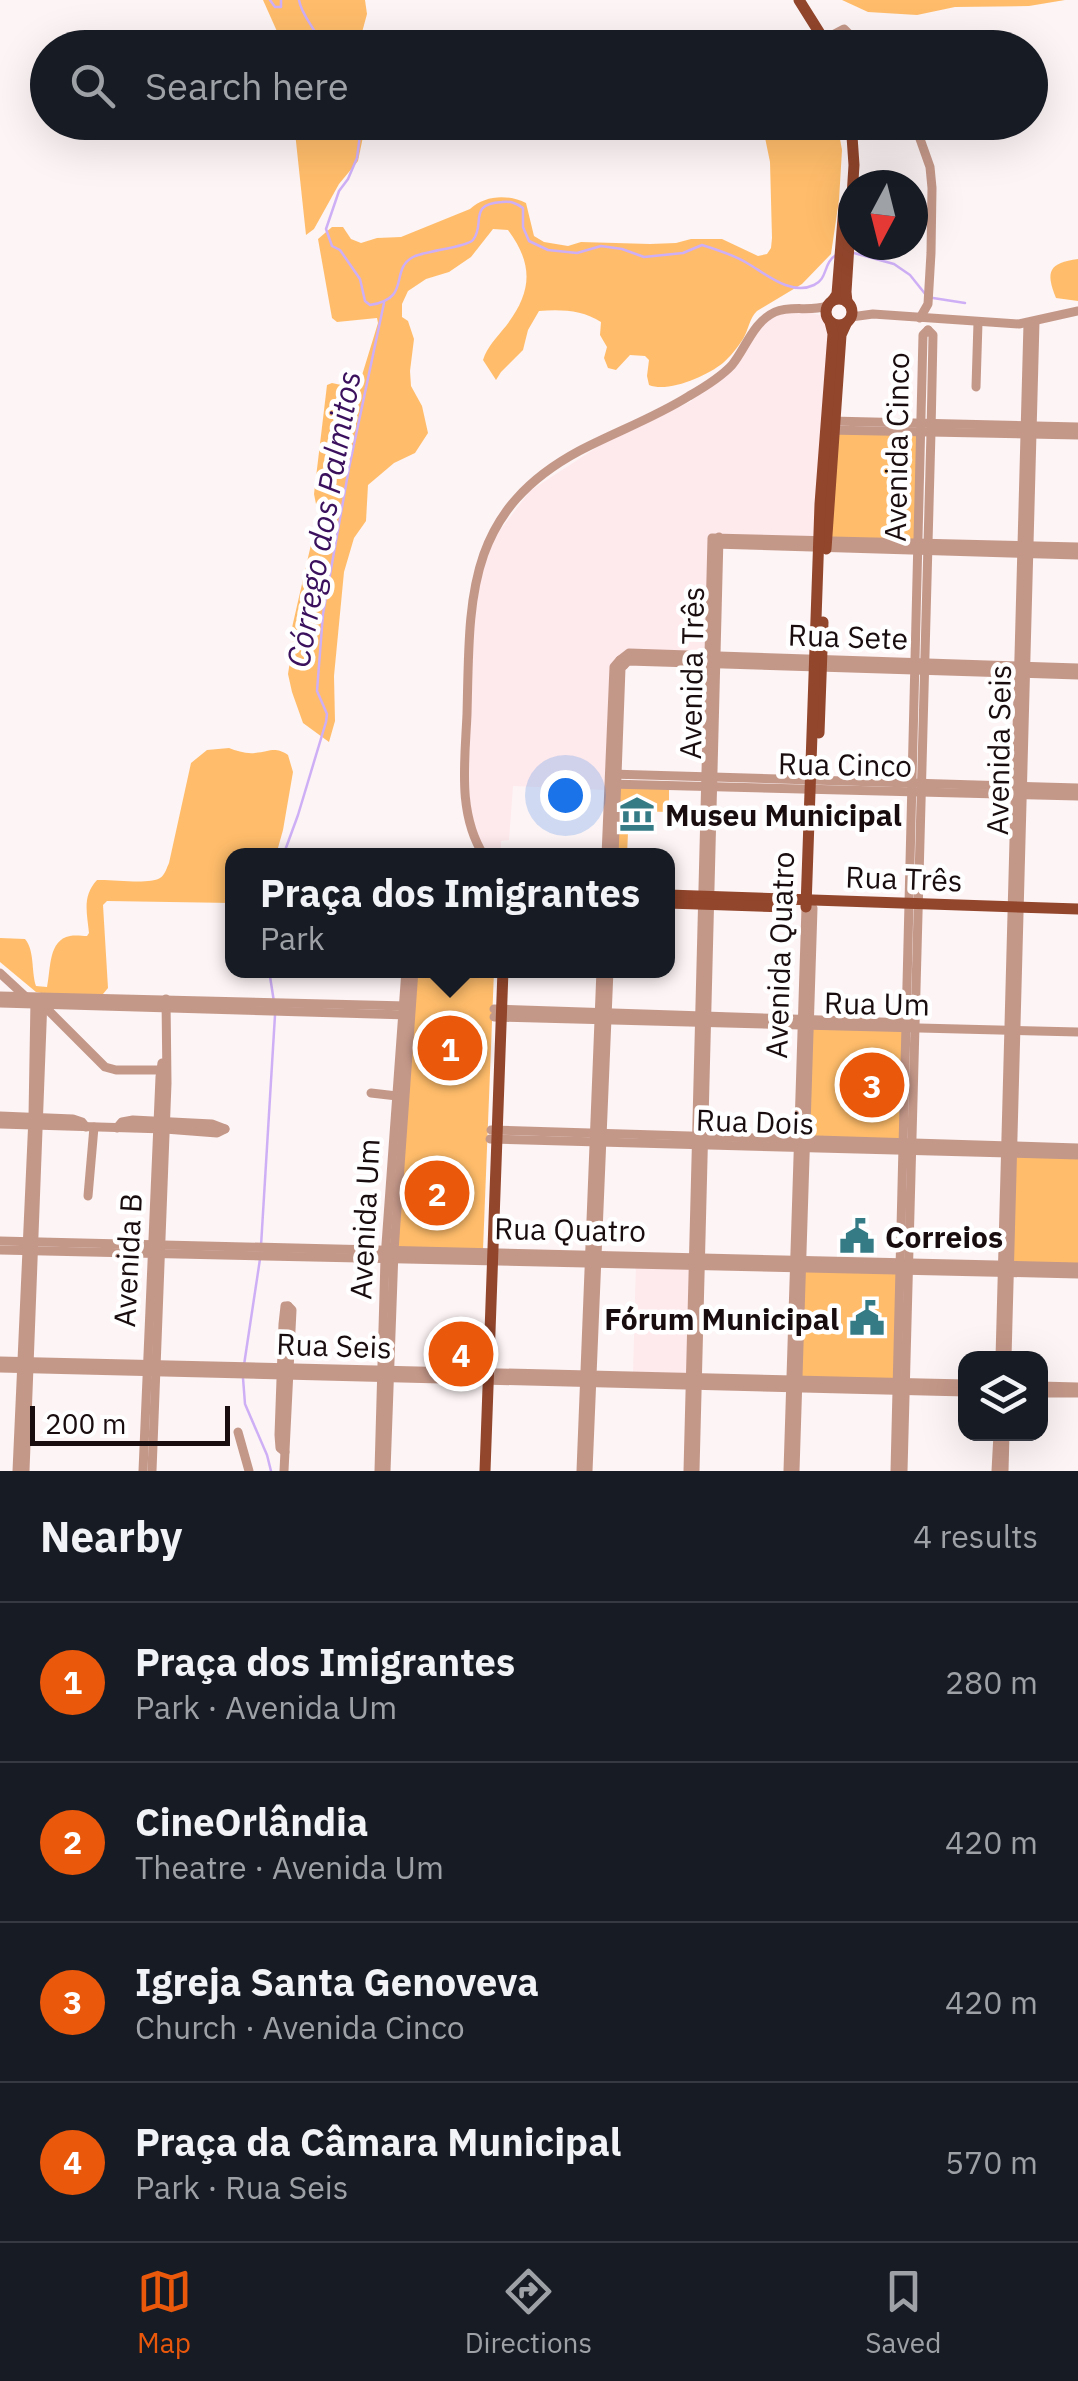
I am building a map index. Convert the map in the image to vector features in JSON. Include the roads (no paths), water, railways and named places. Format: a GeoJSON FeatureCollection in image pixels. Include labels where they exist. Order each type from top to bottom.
{"type":"FeatureCollection","features":[{"type":"Feature","properties":{"kind":"main road"},"geometry":{"type":"LineString","coordinates":[[799,0],[819,30]]}},
{"type":"Feature","properties":{"kind":"main road"},"geometry":{"type":"LineString","coordinates":[[842,281],[851,140]]}},
{"type":"Feature","properties":{"kind":"main road","name":"Avenida Quatro"},"geometry":{"type":"LineString","coordinates":[[810,904],[822,544],[833,384],[834,334],[829,312],[842,281]]}},
{"type":"Feature","properties":{"kind":"main road","name":"Avenida Quatro"},"geometry":{"type":"LineString","coordinates":[[833,384],[849,312],[842,281]]}},
{"type":"Feature","properties":{"kind":"main road"},"geometry":{"type":"LineString","coordinates":[[840,299],[849,312],[838,326],[829,312],[840,299]]}},
{"type":"Feature","properties":{"kind":"main road","name":"Rua Três"},"geometry":{"type":"LineString","coordinates":[[675,896],[706,901]]}},
{"type":"Feature","properties":{"kind":"main road","name":"Rua Três"},"geometry":{"type":"LineString","coordinates":[[675,903],[706,901],[1078,912]]}},
{"type":"Feature","properties":{"kind":"main road"},"geometry":{"type":"LineString","coordinates":[[496,978],[498,1014]]}},
{"type":"Feature","properties":{"kind":"main road"},"geometry":{"type":"LineString","coordinates":[[482,1471],[502,978]]}},
{"type":"Feature","properties":{"kind":"street"},"geometry":{"type":"LineString","coordinates":[[920,318],[928,304],[932,252],[931,178],[921,140]]}},
{"type":"Feature","properties":{"kind":"street"},"geometry":{"type":"LineString","coordinates":[[480,848],[466,815],[471,600],[478,566],[493,531],[515,500],[550,468],[710,383],[732,364],[769,316],[781,310],[829,312]]}},
{"type":"Feature","properties":{"kind":"street"},"geometry":{"type":"LineString","coordinates":[[849,312],[1031,323],[1078,311]]}},
{"type":"Feature","properties":{"kind":"street"},"geometry":{"type":"LineString","coordinates":[[976,387],[978,322]]}},
{"type":"Feature","properties":{"kind":"street","name":"Avenida Seis"},"geometry":{"type":"LineString","coordinates":[[1004,1351],[1031,323]]}},
{"type":"Feature","properties":{"kind":"street","name":"Avenida Cinco"},"geometry":{"type":"LineString","coordinates":[[903,1471],[921,620],[932,335],[928,330],[923,335],[926,428]]}},
{"type":"Feature","properties":{"kind":"street"},"geometry":{"type":"LineString","coordinates":[[830,425],[1078,428]]}},
{"type":"Feature","properties":{"kind":"street"},"geometry":{"type":"LineString","coordinates":[[1028,430],[1078,435]]}},
{"type":"Feature","properties":{"kind":"street","name":"Avenida Três"},"geometry":{"type":"LineString","coordinates":[[692,1471],[716,540],[822,544]]}},
{"type":"Feature","properties":{"kind":"street"},"geometry":{"type":"LineString","coordinates":[[822,544],[1025,550],[1078,547],[1077,555],[1025,550]]}},
{"type":"Feature","properties":{"kind":"street","name":"Rua Sete"},"geometry":{"type":"LineString","coordinates":[[614,779],[621,668],[629,653],[649,658],[713,661],[1073,671]]}},
{"type":"Feature","properties":{"kind":"street"},"geometry":{"type":"LineString","coordinates":[[610,848],[614,779]]}},
{"type":"Feature","properties":{"kind":"street","name":"Rua Cinco"},"geometry":{"type":"LineString","coordinates":[[614,779],[1019,790],[1078,796]]}},
{"type":"Feature","properties":{"kind":"street","name":"Rua Cinco"},"geometry":{"type":"LineString","coordinates":[[1019,790],[1078,788]]}},
{"type":"Feature","properties":{"kind":"street","name":"Avenida Quatro"},"geometry":{"type":"LineString","coordinates":[[792,1471],[810,904]]}},
{"type":"Feature","properties":{"kind":"street"},"geometry":{"type":"LineString","coordinates":[[0,973],[50,1012],[105,1067],[164,1070]]}},
{"type":"Feature","properties":{"kind":"street","name":"Avenida Um"},"geometry":{"type":"LineString","coordinates":[[386,1471],[390,1254],[406,978]]}},
{"type":"Feature","properties":{"kind":"street","name":"Avenida Um"},"geometry":{"type":"LineString","coordinates":[[406,1010],[412,978]]}},
{"type":"Feature","properties":{"kind":"street"},"geometry":{"type":"LineString","coordinates":[[584,1471],[603,1017],[601,978]]}},
{"type":"Feature","properties":{"kind":"street"},"geometry":{"type":"LineString","coordinates":[[603,1017],[608,978]]}},
{"type":"Feature","properties":{"kind":"street"},"geometry":{"type":"LineString","coordinates":[[0,1000],[406,1010]]}},
{"type":"Feature","properties":{"kind":"street"},"geometry":{"type":"LineString","coordinates":[[25,1471],[38,1002]]}},
{"type":"Feature","properties":{"kind":"street","name":"Avenida B"},"geometry":{"type":"LineString","coordinates":[[144,1471],[166,1003]]}},
{"type":"Feature","properties":{"kind":"street","name":"Rua Um"},"geometry":{"type":"LineString","coordinates":[[498,1014],[1078,1029]]}},
{"type":"Feature","properties":{"kind":"street"},"geometry":{"type":"LineString","coordinates":[[371,1094],[401,1096]]}},
{"type":"Feature","properties":{"kind":"street"},"geometry":{"type":"LineString","coordinates":[[0,1116],[36,1121]]}},
{"type":"Feature","properties":{"kind":"street"},"geometry":{"type":"LineString","coordinates":[[0,1124],[73,1119],[90,1127],[117,1128],[125,1121],[217,1134],[225,1129],[212,1124],[161,1125]]}},
{"type":"Feature","properties":{"kind":"street"},"geometry":{"type":"LineString","coordinates":[[88,1196],[90,1127]]}},
{"type":"Feature","properties":{"kind":"street","name":"Rua Dois"},"geometry":{"type":"LineString","coordinates":[[494,1135],[1078,1152]]}},
{"type":"Feature","properties":{"kind":"street","name":"Rua Quatro"},"geometry":{"type":"LineString","coordinates":[[0,1241],[30,1246],[1078,1270]]}},
{"type":"Feature","properties":{"kind":"street","name":"Rua Quatro"},"geometry":{"type":"LineString","coordinates":[[0,1250],[30,1246]]}},
{"type":"Feature","properties":{"kind":"street"},"geometry":{"type":"LineString","coordinates":[[284,1471],[284,1452],[278,1441],[286,1371],[292,1308],[286,1306],[286,1371]]}},
{"type":"Feature","properties":{"kind":"street","name":"Rua Seis"},"geometry":{"type":"LineString","coordinates":[[0,1365],[958,1388]]}},
{"type":"Feature","properties":{"kind":"street"},"geometry":{"type":"LineString","coordinates":[[16,1471],[26,1365]]}},
{"type":"Feature","properties":{"kind":"street","name":"Avenida B"},"geometry":{"type":"LineString","coordinates":[[151,1368],[152,1471]]}},
{"type":"Feature","properties":{"kind":"street","name":"Avenida Um"},"geometry":{"type":"LineString","coordinates":[[379,1471],[386,1375]]}},
{"type":"Feature","properties":{"kind":"street","name":"Avenida Cinco"},"geometry":{"type":"LineString","coordinates":[[895,1471],[902,1387]]}},
{"type":"Feature","properties":{"kind":"street"},"geometry":{"type":"LineString","coordinates":[[1048,1389],[1078,1390]]}},
{"type":"Feature","properties":{"kind":"street"},"geometry":{"type":"LineString","coordinates":[[238,1432],[249,1471]]}},
{"type":"Feature","properties":{"kind":"street"},"geometry":{"type":"LineString","coordinates":[[996,1471],[1000,1441]]}},
{"type":"Feature","properties":{"kind":"street"},"geometry":{"type":"LineString","coordinates":[[1002,1441],[1004,1471]]}},
{"type":"Feature","properties":{"kind":"waterway"},"geometry":{"type":"LineString","coordinates":[[270,0],[275,7],[281,7],[281,0]]}},
{"type":"Feature","properties":{"kind":"waterway"},"geometry":{"type":"LineString","coordinates":[[299,0],[314,30]]}},
{"type":"Feature","properties":{"kind":"waterway"},"geometry":{"type":"LineString","coordinates":[[359,140],[357,158],[339,191],[326,229],[332,246],[340,250],[360,279],[365,301],[370,305],[391,297],[402,269],[413,257],[473,240],[481,211],[502,202],[523,208],[523,227],[529,241],[548,250],[577,253],[601,246],[644,257],[683,253],[702,245],[796,288],[818,282],[836,255]]}},
{"type":"Feature","properties":{"kind":"waterway"},"geometry":{"type":"LineString","coordinates":[[879,260],[910,275],[926,295]]}},
{"type":"Feature","properties":{"kind":"waterway"},"geometry":{"type":"LineString","coordinates":[[933,298],[965,303]]}},
{"type":"Feature","properties":{"kind":"waterway","name":"Córrego dos Palmitos"},"geometry":{"type":"LineString","coordinates":[[286,848],[326,722],[327,714],[317,691],[323,614],[384,303]]}},
{"type":"Feature","properties":{"kind":"waterway","name":"Córrego dos Palmitos"},"geometry":{"type":"LineString","coordinates":[[270,978],[274,1002]]}},
{"type":"Feature","properties":{"kind":"waterway","name":"Córrego dos Palmitos"},"geometry":{"type":"LineString","coordinates":[[261,1246],[275,1015]]}},
{"type":"Feature","properties":{"kind":"waterway","name":"Córrego dos Palmitos"},"geometry":{"type":"LineString","coordinates":[[244,1365],[260,1259]]}},
{"type":"Feature","properties":{"kind":"waterway","name":"Córrego dos Palmitos"},"geometry":{"type":"LineString","coordinates":[[243,1378],[245,1404],[271,1471]]}},
{"type":"Feature","properties":{"kind":"place","name":"Museu Municipal"},"geometry":{"type":"Point","coordinates":[637,814]}},
{"type":"Feature","properties":{"kind":"place","name":"Praça dos Imigrantes"},"geometry":{"type":"Point","coordinates":[450,1048]}},
{"type":"Feature","properties":{"kind":"place","name":"Igreja Santa Genoveva"},"geometry":{"type":"Point","coordinates":[872,1085]}},
{"type":"Feature","properties":{"kind":"place","name":"CineOrlândia"},"geometry":{"type":"Point","coordinates":[437,1193]}},
{"type":"Feature","properties":{"kind":"place","name":"Correios"},"geometry":{"type":"Point","coordinates":[857,1236]}},
{"type":"Feature","properties":{"kind":"place","name":"Fórum Municipal"},"geometry":{"type":"Point","coordinates":[867,1318]}},
{"type":"Feature","properties":{"kind":"place","name":"Praça da Câmara Municipal"},"geometry":{"type":"Point","coordinates":[461,1354]}}]}
